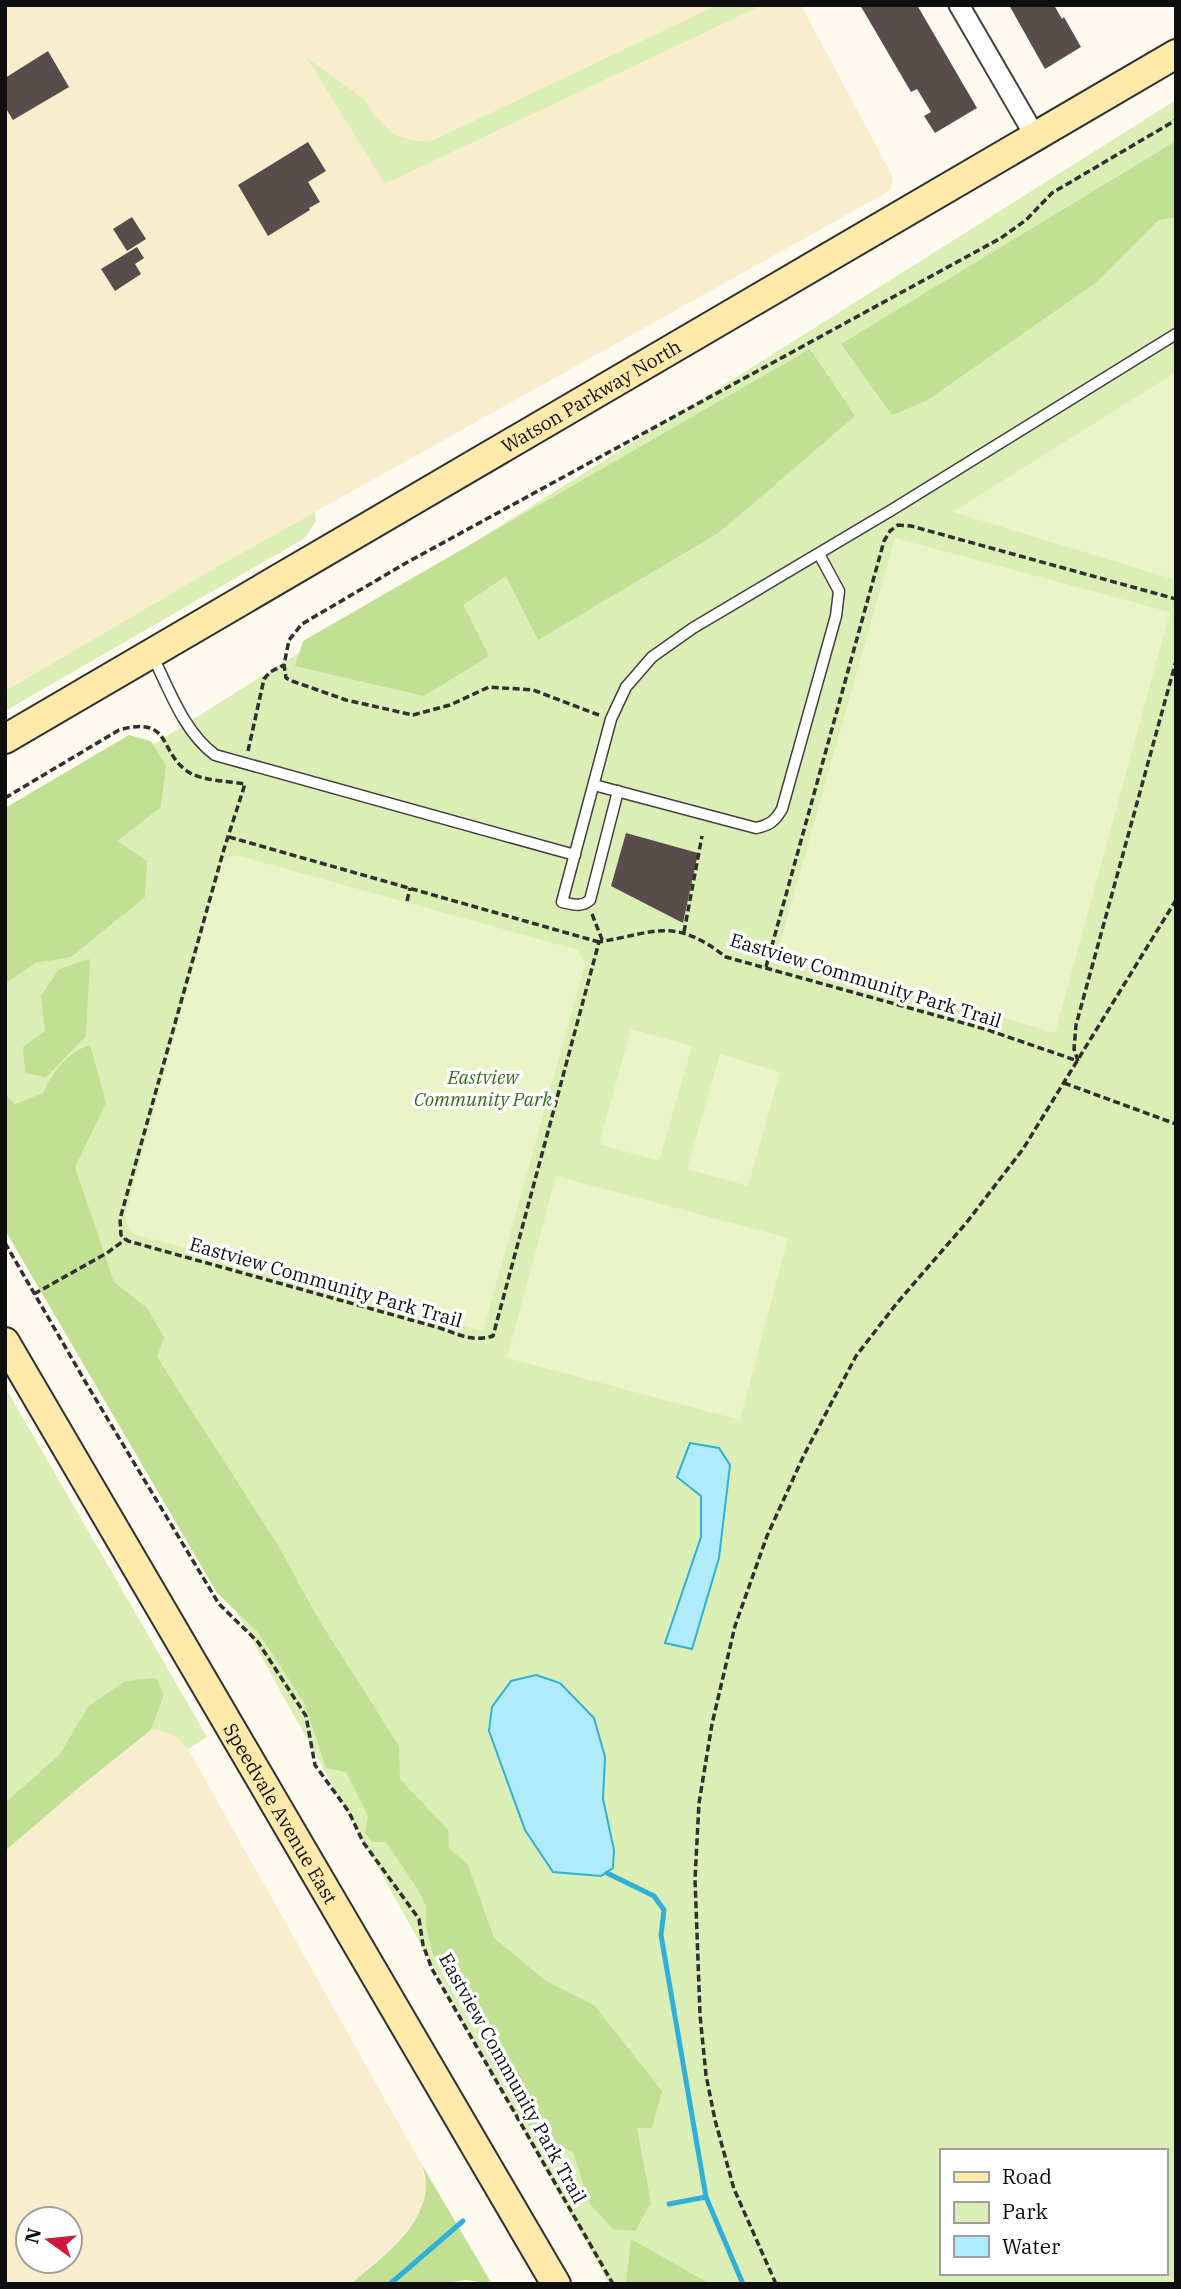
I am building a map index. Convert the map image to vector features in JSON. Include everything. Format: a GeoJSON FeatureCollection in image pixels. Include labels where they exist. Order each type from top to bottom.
{"type":"FeatureCollection","features":[{"type":"Feature","properties":{"kind":"main road","name":"Watson Parkway North"},"geometry":{"type":"LineString","coordinates":[[5,738],[1176,54]]}},
{"type":"Feature","properties":{"kind":"main road","name":"Speedvale Avenue East"},"geometry":{"type":"LineString","coordinates":[[5,1342],[556,2284]]}},
{"type":"Feature","properties":{"kind":"street"},"geometry":{"type":"LineString","coordinates":[[959,5],[1035,136]]}},
{"type":"Feature","properties":{"kind":"lane"},"geometry":{"type":"LineString","coordinates":[[618,792],[587,902],[577,906],[562,902],[611,719],[626,687],[652,657],[693,628],[890,511],[1176,334]]}},
{"type":"Feature","properties":{"kind":"lane"},"geometry":{"type":"LineString","coordinates":[[594,785],[756,828],[768,825],[776,819],[785,796],[839,602],[839,592],[819,554]]}},
{"type":"Feature","properties":{"kind":"lane"},"geometry":{"type":"LineString","coordinates":[[151,653],[191,732],[200,744],[215,755],[575,855]]}},
{"type":"Feature","properties":{"kind":"path"},"geometry":{"type":"LineString","coordinates":[[611,719],[533,690],[489,687],[450,705],[412,715],[346,700],[286,678],[284,665],[289,640],[302,624],[429,550],[1002,238],[1026,220],[1052,193],[1176,120]]}},
{"type":"Feature","properties":{"kind":"path"},"geometry":{"type":"LineString","coordinates":[[890,511],[898,525]]}},
{"type":"Feature","properties":{"kind":"path"},"geometry":{"type":"LineString","coordinates":[[765,968],[884,541],[890,531],[898,525],[911,526],[1176,598]]}},
{"type":"Feature","properties":{"kind":"path"},"geometry":{"type":"LineString","coordinates":[[1077,1061],[1074,1049],[1076,1025],[1176,662]]}},
{"type":"Feature","properties":{"kind":"path"},"geometry":{"type":"LineString","coordinates":[[34,1294],[107,1253],[126,1239],[121,1235],[120,1219],[244,784],[264,678],[270,671],[284,665]]}},
{"type":"Feature","properties":{"kind":"path"},"geometry":{"type":"LineString","coordinates":[[5,798],[119,730],[138,725],[149,726],[159,733],[180,764],[190,773],[244,784]]}},
{"type":"Feature","properties":{"kind":"path"},"geometry":{"type":"LineString","coordinates":[[684,932],[702,836]]}},
{"type":"Feature","properties":{"kind":"path"},"geometry":{"type":"LineString","coordinates":[[229,837],[601,942]]}},
{"type":"Feature","properties":{"kind":"path"},"geometry":{"type":"LineString","coordinates":[[407,901],[410,888]]}},
{"type":"Feature","properties":{"kind":"path"},"geometry":{"type":"LineString","coordinates":[[776,2284],[734,2189],[706,2075],[700,2015],[695,1879],[699,1802],[712,1724],[732,1638],[767,1536],[804,1455],[856,1356],[1015,1160],[1176,900]]}},
{"type":"Feature","properties":{"kind":"path"},"geometry":{"type":"LineString","coordinates":[[587,902],[601,942]]}},
{"type":"Feature","properties":{"kind":"path","name":"Eastview Community Park Trail"},"geometry":{"type":"LineString","coordinates":[[126,1239],[467,1338],[481,1340],[493,1336],[601,942],[654,930],[684,932],[707,942],[726,957],[985,1029],[1077,1061]]}},
{"type":"Feature","properties":{"kind":"path"},"geometry":{"type":"LineString","coordinates":[[1064,1083],[1176,1124]]}},
{"type":"Feature","properties":{"kind":"path","name":"Eastview Community Park Trail"},"geometry":{"type":"LineString","coordinates":[[5,1242],[219,1604],[258,1642],[306,1716],[315,1765],[349,1812],[363,1842],[419,1919],[423,1945],[432,1969],[613,2284]]}},
{"type":"Feature","properties":{"kind":"shaded area"},"geometry":{"type":"Polygon","coordinates":[[[5,5],[717,5],[429,142],[394,134],[374,115],[365,100],[385,184],[763,5],[801,5],[893,177],[891,190],[213,569],[5,691],[5,5]]]}},
{"type":"Feature","properties":{"kind":"shaded area"},"geometry":{"type":"Polygon","coordinates":[[[151,1730],[166,1730],[175,1736],[188,1749],[422,2165],[426,2185],[421,2211],[400,2240],[351,2284],[5,2284],[5,1851],[151,1730]]]}},
{"type":"Feature","properties":{"kind":"green space"},"geometry":{"type":"Polygon","coordinates":[[[717,5],[763,5],[385,184],[307,58],[365,100],[374,115],[394,134],[429,142],[717,5]]]}},
{"type":"Feature","properties":{"kind":"green space","name":"Eastview Community Park"},"geometry":{"type":"Polygon","coordinates":[[[1176,100],[1176,2284],[609,2284],[5,1194],[5,838],[1176,100]]]}},
{"type":"Feature","properties":{"kind":"green space"},"geometry":{"type":"Polygon","coordinates":[[[1176,141],[1176,217],[1159,220],[1097,282],[926,401],[892,415],[841,344],[1176,141]]]}},
{"type":"Feature","properties":{"kind":"green space"},"geometry":{"type":"Polygon","coordinates":[[[810,349],[855,416],[720,532],[538,640],[506,576],[463,605],[489,656],[424,696],[295,666],[303,641],[810,349]]]}},
{"type":"Feature","properties":{"kind":"green space"},"geometry":{"type":"Polygon","coordinates":[[[1176,372],[1176,580],[953,512],[1176,372]]]}},
{"type":"Feature","properties":{"kind":"green space"},"geometry":{"type":"Polygon","coordinates":[[[315,512],[316,521],[305,538],[5,711],[5,691],[315,512]]]}},
{"type":"Feature","properties":{"kind":"green space"},"geometry":{"type":"Polygon","coordinates":[[[895,538],[1170,612],[1055,1033],[778,950],[895,538]]]}},
{"type":"Feature","properties":{"kind":"green space"},"geometry":{"type":"Polygon","coordinates":[[[129,735],[151,741],[166,766],[161,807],[117,841],[147,861],[145,897],[71,957],[35,963],[5,984],[5,808],[129,735]]]}},
{"type":"Feature","properties":{"kind":"green space"},"geometry":{"type":"Polygon","coordinates":[[[236,855],[578,950],[585,964],[483,1331],[131,1233],[125,1217],[222,860],[236,855]]]}},
{"type":"Feature","properties":{"kind":"green space"},"geometry":{"type":"Polygon","coordinates":[[[90,959],[86,1036],[46,1077],[25,1073],[23,1047],[45,1031],[41,996],[59,969],[90,959]]]}},
{"type":"Feature","properties":{"kind":"green space"},"geometry":{"type":"Polygon","coordinates":[[[631,1029],[692,1046],[659,1161],[599,1144],[631,1029]]]}},
{"type":"Feature","properties":{"kind":"green space"},"geometry":{"type":"Polygon","coordinates":[[[90,1045],[106,1103],[75,1167],[114,1282],[147,1308],[164,1337],[157,1357],[276,1542],[319,1620],[399,1746],[400,1779],[448,1830],[449,1848],[468,1865],[494,1938],[546,1981],[594,2005],[662,2091],[652,2128],[637,2128],[651,2203],[635,2231],[613,2229],[590,2204],[573,2152],[536,2139],[488,2052],[470,1995],[433,1955],[426,1926],[426,1906],[415,1885],[386,1842],[372,1842],[365,1833],[368,1816],[346,1772],[326,1768],[304,1702],[257,1631],[217,1593],[5,1230],[5,1094],[15,1104],[43,1093],[62,1064],[75,1052],[90,1045]]]}},
{"type":"Feature","properties":{"kind":"green space"},"geometry":{"type":"Polygon","coordinates":[[[720,1054],[780,1072],[748,1186],[687,1169],[720,1054]]]}},
{"type":"Feature","properties":{"kind":"green space"},"geometry":{"type":"Polygon","coordinates":[[[556,1176],[788,1238],[740,1420],[507,1358],[556,1176]]]}},
{"type":"Feature","properties":{"kind":"green space"},"geometry":{"type":"Polygon","coordinates":[[[5,1387],[207,1737],[188,1749],[172,1735],[151,1730],[164,1695],[156,1679],[125,1681],[88,1706],[60,1754],[5,1803],[5,1387]]]}},
{"type":"Feature","properties":{"kind":"green space"},"geometry":{"type":"Polygon","coordinates":[[[156,1678],[164,1695],[151,1730],[5,1851],[5,1803],[60,1754],[88,1706],[125,1681],[156,1678]]]}},
{"type":"Feature","properties":{"kind":"green space"},"geometry":{"type":"Polygon","coordinates":[[[422,2165],[492,2284],[466,2280],[437,2284],[351,2284],[399,2241],[418,2216],[426,2186],[422,2165]]]}},
{"type":"Feature","properties":{"kind":"green space"},"geometry":{"type":"Polygon","coordinates":[[[631,2239],[710,2284],[626,2284],[631,2239]]]}},
{"type":"Feature","properties":{"kind":"water"},"geometry":{"type":"Polygon","coordinates":[[[690,1443],[719,1448],[730,1465],[719,1558],[692,1649],[665,1643],[701,1537],[701,1496],[677,1477],[690,1443]]]}},
{"type":"Feature","properties":{"kind":"water"},"geometry":{"type":"Polygon","coordinates":[[[536,1675],[560,1683],[594,1718],[605,1757],[603,1799],[614,1850],[613,1868],[601,1876],[553,1872],[525,1830],[489,1731],[492,1707],[511,1681],[536,1675]]]}},
{"type":"Feature","properties":{"kind":"building"},"geometry":{"type":"Polygon","coordinates":[[[860,5],[917,5],[977,108],[935,133],[924,116],[931,112],[917,89],[911,92],[860,5]]]}},
{"type":"Feature","properties":{"kind":"building"},"geometry":{"type":"Polygon","coordinates":[[[1009,5],[1054,5],[1081,47],[1045,69],[1009,5]]]}},
{"type":"Feature","properties":{"kind":"building"},"geometry":{"type":"Polygon","coordinates":[[[48,51],[69,87],[13,120],[5,107],[5,78],[48,51]]]}},
{"type":"Feature","properties":{"kind":"building"},"geometry":{"type":"Polygon","coordinates":[[[308,142],[326,171],[308,182],[320,202],[268,236],[238,185],[308,142]]]}},
{"type":"Feature","properties":{"kind":"building"},"geometry":{"type":"Polygon","coordinates":[[[132,217],[146,239],[127,251],[113,229],[132,217]]]}},
{"type":"Feature","properties":{"kind":"building"},"geometry":{"type":"Polygon","coordinates":[[[137,247],[144,258],[135,264],[141,274],[115,291],[101,269],[137,247]]]}},
{"type":"Feature","properties":{"kind":"building"},"geometry":{"type":"Polygon","coordinates":[[[626,833],[698,853],[683,923],[611,886],[626,833]]]}},
{"type":"Feature","properties":{"kind":"waterway"},"geometry":{"type":"LineString","coordinates":[[607,1873],[654,1896],[664,1910],[661,1935],[706,2197]]}},
{"type":"Feature","properties":{"kind":"waterway"},"geometry":{"type":"LineString","coordinates":[[669,2204],[706,2197],[743,2284]]}},
{"type":"Feature","properties":{"kind":"waterway"},"geometry":{"type":"LineString","coordinates":[[390,2284],[463,2221]]}}]}
